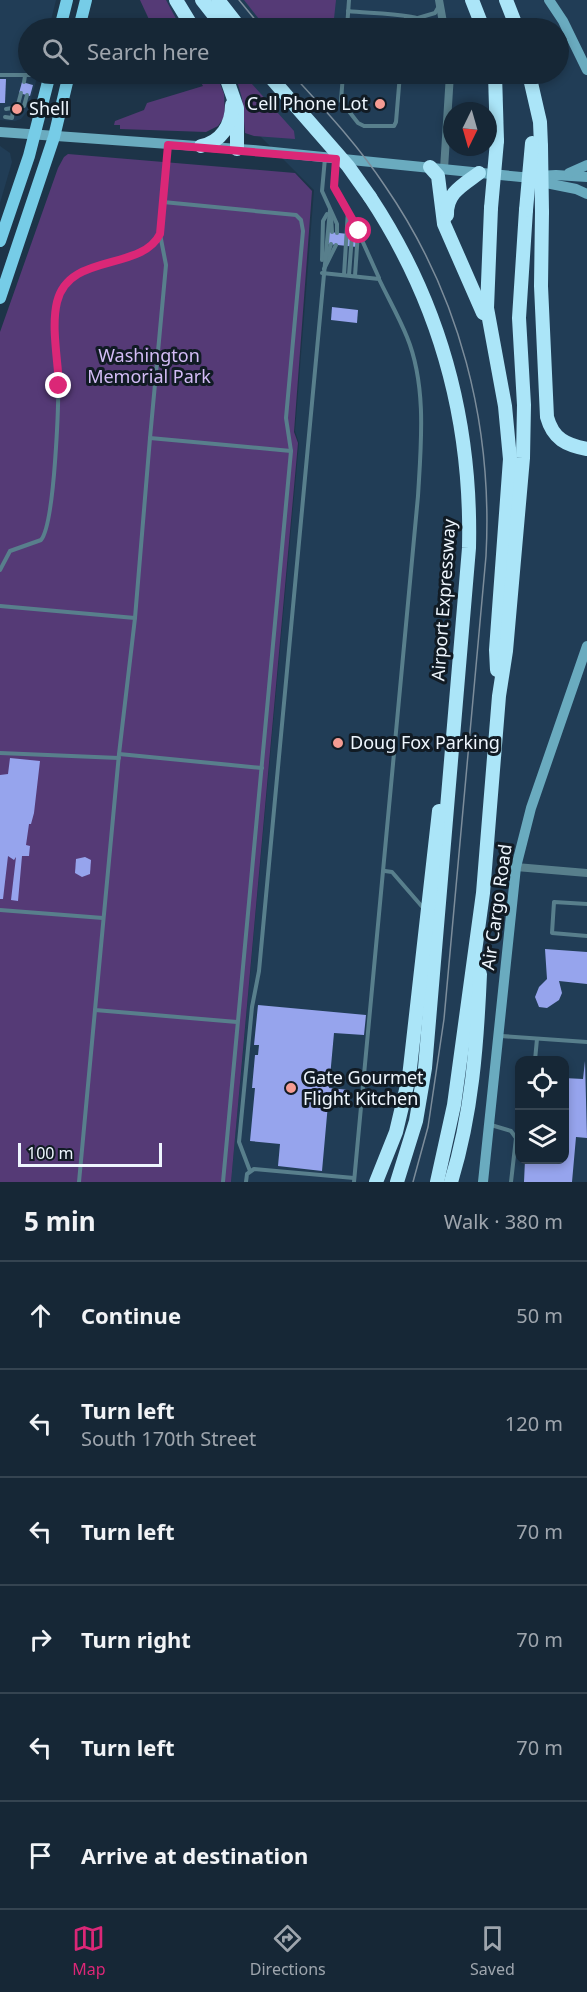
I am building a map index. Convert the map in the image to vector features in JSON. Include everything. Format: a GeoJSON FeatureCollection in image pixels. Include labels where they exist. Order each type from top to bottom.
{"type":"FeatureCollection","features":[{"type":"Feature","properties":{"kind":"highway"},"geometry":{"type":"LineString","coordinates":[[176,0],[187,18]]}},
{"type":"Feature","properties":{"kind":"highway"},"geometry":{"type":"LineString","coordinates":[[202,0],[216,18]]}},
{"type":"Feature","properties":{"kind":"highway"},"geometry":{"type":"LineString","coordinates":[[218,0],[232,18]]}},
{"type":"Feature","properties":{"kind":"highway"},"geometry":{"type":"LineString","coordinates":[[472,0],[479,18]]}},
{"type":"Feature","properties":{"kind":"highway"},"geometry":{"type":"LineString","coordinates":[[506,0],[513,18]]}},
{"type":"Feature","properties":{"kind":"highway"},"geometry":{"type":"LineString","coordinates":[[229,84],[238,116],[237,149]]}},
{"type":"Feature","properties":{"kind":"highway","name":"Airport Expressway"},"geometry":{"type":"LineString","coordinates":[[277,84],[348,166],[401,246],[431,311],[451,375],[463,435],[469,487],[469,548],[425,1068],[416,1121],[397,1182]]}},
{"type":"Feature","properties":{"kind":"highway"},"geometry":{"type":"LineString","coordinates":[[495,84],[497,141],[487,297],[508,425],[510,459],[496,650],[499,696]]}},
{"type":"Feature","properties":{"kind":"highway"},"geometry":{"type":"LineString","coordinates":[[530,84],[542,212],[544,372],[547,417],[552,432],[564,443],[587,449]]}},
{"type":"Feature","properties":{"kind":"highway"},"geometry":{"type":"LineString","coordinates":[[201,146],[219,139],[229,122],[232,91]]}},
{"type":"Feature","properties":{"kind":"highway"},"geometry":{"type":"LineString","coordinates":[[451,1182],[468,1110],[477,1042],[483,893],[499,696],[506,651],[523,458],[524,414],[519,318],[526,210],[537,144]]}},
{"type":"Feature","properties":{"kind":"highway"},"geometry":{"type":"LineString","coordinates":[[437,168],[444,224],[481,307]]}},
{"type":"Feature","properties":{"kind":"highway"},"geometry":{"type":"LineString","coordinates":[[479,173],[452,194],[447,210],[453,231],[470,267],[498,364]]}},
{"type":"Feature","properties":{"kind":"highway"},"geometry":{"type":"LineString","coordinates":[[544,372],[556,424],[568,435],[587,438]]}},
{"type":"Feature","properties":{"kind":"highway"},"geometry":{"type":"LineString","coordinates":[[375,1182],[396,1131],[409,1077],[433,846],[450,753]]}},
{"type":"Feature","properties":{"kind":"highway"},"geometry":{"type":"LineString","coordinates":[[437,1182],[454,1105],[483,893]]}},
{"type":"Feature","properties":{"kind":"main road"},"geometry":{"type":"LineString","coordinates":[[62,18],[67,0]]}},
{"type":"Feature","properties":{"kind":"main road"},"geometry":{"type":"LineString","coordinates":[[82,18],[86,0]]}},
{"type":"Feature","properties":{"kind":"main road"},"geometry":{"type":"LineString","coordinates":[[0,241],[34,135],[47,84]]}},
{"type":"Feature","properties":{"kind":"main road"},"geometry":{"type":"LineString","coordinates":[[0,298],[54,137],[67,84]]}},
{"type":"Feature","properties":{"kind":"street"},"geometry":{"type":"LineString","coordinates":[[439,0],[442,18]]}},
{"type":"Feature","properties":{"kind":"street"},"geometry":{"type":"LineString","coordinates":[[549,0],[561,18]]}},
{"type":"Feature","properties":{"kind":"street"},"geometry":{"type":"LineString","coordinates":[[569,33],[587,70]]}},
{"type":"Feature","properties":{"kind":"street"},"geometry":{"type":"LineString","coordinates":[[437,168],[449,84]]}},
{"type":"Feature","properties":{"kind":"street"},"geometry":{"type":"LineString","coordinates":[[0,132],[201,146],[437,168],[521,177],[576,189],[587,194]]}},
{"type":"Feature","properties":{"kind":"street"},"geometry":{"type":"LineString","coordinates":[[521,177],[572,173],[587,165]]}},
{"type":"Feature","properties":{"kind":"street"},"geometry":{"type":"LineString","coordinates":[[556,175],[587,177]]}},
{"type":"Feature","properties":{"kind":"street","name":"Air Cargo Road"},"geometry":{"type":"LineString","coordinates":[[483,1182],[516,867],[531,808],[587,646]]}},
{"type":"Feature","properties":{"kind":"street"},"geometry":{"type":"LineString","coordinates":[[516,867],[587,873]]}},
{"type":"Feature","properties":{"kind":"lane"},"geometry":{"type":"LineString","coordinates":[[348,18],[349,0]]}},
{"type":"Feature","properties":{"kind":"lane"},"geometry":{"type":"LineString","coordinates":[[348,12],[418,18],[435,13],[439,0]]}},
{"type":"Feature","properties":{"kind":"lane"},"geometry":{"type":"LineString","coordinates":[[0,75],[18,76]]}},
{"type":"Feature","properties":{"kind":"lane"},"geometry":{"type":"LineString","coordinates":[[342,84],[341,100],[358,123],[388,128],[396,122],[399,84]]}},
{"type":"Feature","properties":{"kind":"lane"},"geometry":{"type":"LineString","coordinates":[[5,117],[12,118],[21,93]]}},
{"type":"Feature","properties":{"kind":"lane"},"geometry":{"type":"LineString","coordinates":[[6,109],[24,106],[27,95]]}},
{"type":"Feature","properties":{"kind":"lane"},"geometry":{"type":"LineString","coordinates":[[79,1182],[119,756],[135,618],[166,266],[160,234],[168,145]]}},
{"type":"Feature","properties":{"kind":"lane"},"geometry":{"type":"LineString","coordinates":[[246,1182],[250,1171],[254,1168],[354,1180],[385,871],[418,496],[421,430],[417,378],[412,354],[359,231],[334,187],[331,158]]}},
{"type":"Feature","properties":{"kind":"lane"},"geometry":{"type":"LineString","coordinates":[[331,158],[322,191],[338,224],[334,232]]}},
{"type":"Feature","properties":{"kind":"lane"},"geometry":{"type":"LineString","coordinates":[[163,202],[291,214],[301,220],[303,231],[286,418],[291,451],[223,1182]]}},
{"type":"Feature","properties":{"kind":"lane"},"geometry":{"type":"LineString","coordinates":[[346,275],[348,209]]}},
{"type":"Feature","properties":{"kind":"lane"},"geometry":{"type":"LineString","coordinates":[[250,1171],[239,1142],[252,1007],[259,971],[322,273],[330,210]]}},
{"type":"Feature","properties":{"kind":"lane"},"geometry":{"type":"LineString","coordinates":[[346,275],[353,220]]}},
{"type":"Feature","properties":{"kind":"lane"},"geometry":{"type":"LineString","coordinates":[[355,276],[359,231]]}},
{"type":"Feature","properties":{"kind":"lane"},"geometry":{"type":"LineString","coordinates":[[0,570],[10,551],[41,540],[49,520],[59,386],[55,311],[62,290],[82,273],[108,261],[143,253],[155,243],[160,234]]}},
{"type":"Feature","properties":{"kind":"lane"},"geometry":{"type":"LineString","coordinates":[[322,273],[334,244]]}},
{"type":"Feature","properties":{"kind":"lane"},"geometry":{"type":"LineString","coordinates":[[322,273],[379,279]]}},
{"type":"Feature","properties":{"kind":"lane"},"geometry":{"type":"LineString","coordinates":[[150,438],[291,451]]}},
{"type":"Feature","properties":{"kind":"lane"},"geometry":{"type":"LineString","coordinates":[[0,606],[135,618]]}},
{"type":"Feature","properties":{"kind":"lane"},"geometry":{"type":"LineString","coordinates":[[0,753],[119,756],[262,768]]}},
{"type":"Feature","properties":{"kind":"lane"},"geometry":{"type":"LineString","coordinates":[[385,871],[392,872],[427,913]]}},
{"type":"Feature","properties":{"kind":"lane"},"geometry":{"type":"LineString","coordinates":[[587,904],[554,902],[552,933],[587,936]]}},
{"type":"Feature","properties":{"kind":"lane"},"geometry":{"type":"LineString","coordinates":[[0,910],[103,918]]}},
{"type":"Feature","properties":{"kind":"lane"},"geometry":{"type":"LineString","coordinates":[[95,1010],[237,1022]]}},
{"type":"Feature","properties":{"kind":"lane"},"geometry":{"type":"LineString","coordinates":[[498,1036],[587,1042]]}},
{"type":"Feature","properties":{"kind":"lane"},"geometry":{"type":"LineString","coordinates":[[535,1056],[537,1039]]}},
{"type":"Feature","properties":{"kind":"lane"},"geometry":{"type":"LineString","coordinates":[[489,1125],[511,1131],[516,1138],[511,1182]]}},
{"type":"Feature","properties":{"kind":"shaded area"},"geometry":{"type":"Polygon","coordinates":[[[0,0],[56,0],[52,18],[18,18],[18,84],[35,84],[28,110],[21,119],[0,120],[0,0]]]}},
{"type":"Feature","properties":{"kind":"shaded area"},"geometry":{"type":"Polygon","coordinates":[[[147,0],[587,0],[587,1182],[231,1182],[299,443],[295,431],[314,190],[208,84],[569,84],[569,18],[158,18],[147,0]]]}},
{"type":"Feature","properties":{"kind":"shaded area"},"geometry":{"type":"Polygon","coordinates":[[[0,146],[10,153],[12,162],[0,203],[0,146]]]}},
{"type":"Feature","properties":{"kind":"green space"},"geometry":{"type":"Polygon","coordinates":[[[140,0],[166,0],[176,18],[148,18],[140,0]]]}},
{"type":"Feature","properties":{"kind":"green space"},"geometry":{"type":"Polygon","coordinates":[[[244,0],[336,0],[334,18],[258,18],[244,0]]]}},
{"type":"Feature","properties":{"kind":"green space"},"geometry":{"type":"Polygon","coordinates":[[[202,84],[220,84],[224,94],[225,116],[218,126],[206,132],[120,129],[120,125],[114,125],[115,121],[144,110],[147,103],[203,86],[202,84]]]}},
{"type":"Feature","properties":{"kind":"green space"},"geometry":{"type":"Polygon","coordinates":[[[238,84],[252,84],[294,131],[295,139],[254,136],[245,133],[242,98],[238,84]]]}},
{"type":"Feature","properties":{"kind":"green space","name":"Washington Memorial Park"},"geometry":{"type":"Polygon","coordinates":[[[68,154],[295,173],[312,191],[294,432],[298,443],[231,1182],[0,1182],[0,332],[58,168],[68,154]]]}},
{"type":"Feature","properties":{"kind":"building"},"geometry":{"type":"Polygon","coordinates":[[[0,79],[6,79],[5,103],[0,103],[0,79]]]}},
{"type":"Feature","properties":{"kind":"building"},"geometry":{"type":"Polygon","coordinates":[[[21,84],[33,85],[30,96],[19,93],[21,84]]]}},
{"type":"Feature","properties":{"kind":"building"},"geometry":{"type":"Polygon","coordinates":[[[329,232],[358,235],[357,247],[328,244],[329,232]]]}},
{"type":"Feature","properties":{"kind":"building"},"geometry":{"type":"Polygon","coordinates":[[[332,307],[358,310],[357,323],[331,320],[332,307]]]}},
{"type":"Feature","properties":{"kind":"building"},"geometry":{"type":"Polygon","coordinates":[[[10,758],[40,761],[34,813],[31,824],[29,824],[26,845],[30,846],[29,856],[22,856],[18,901],[11,900],[16,857],[14,860],[8,856],[3,899],[0,899],[0,775],[8,774],[10,758]]]}},
{"type":"Feature","properties":{"kind":"building"},"geometry":{"type":"Polygon","coordinates":[[[85,857],[91,860],[90,874],[82,877],[75,873],[76,859],[85,857]]]}},
{"type":"Feature","properties":{"kind":"building"},"geometry":{"type":"Polygon","coordinates":[[[545,949],[587,952],[587,984],[559,981],[562,993],[559,1000],[547,1008],[539,1007],[535,997],[539,987],[547,979],[545,949]]]}},
{"type":"Feature","properties":{"kind":"building","name":"Gate Gourmet Flight Kitchen"},"geometry":{"type":"Polygon","coordinates":[[[258,1005],[366,1015],[364,1035],[334,1033],[329,1088],[349,1090],[348,1106],[328,1104],[322,1171],[278,1166],[280,1144],[250,1141],[255,1088],[252,1088],[255,1055],[258,1055],[259,1045],[254,1045],[258,1005]]]}},
{"type":"Feature","properties":{"kind":"building"},"geometry":{"type":"Polygon","coordinates":[[[585,1061],[587,1138],[576,1137],[572,1182],[524,1182],[525,1164],[569,1164],[569,1078],[583,1079],[585,1061]]]}},
{"type":"Feature","properties":{"kind":"tram line"},"geometry":{"type":"LineString","coordinates":[[239,0],[254,18]]}},
{"type":"Feature","properties":{"kind":"tram line"},"geometry":{"type":"LineString","coordinates":[[301,84],[341,128],[375,171],[411,228],[433,271],[452,316],[466,362],[477,410],[484,458],[487,507],[486,556],[444,1019],[428,1127],[413,1182]]}},
{"type":"Feature","properties":{"kind":"place","name":"Cell Phone Lot"},"geometry":{"type":"Point","coordinates":[380,104]}},
{"type":"Feature","properties":{"kind":"place","name":"Shell"},"geometry":{"type":"Point","coordinates":[17,109]}},
{"type":"Feature","properties":{"kind":"place","name":"Doug Fox Parking"},"geometry":{"type":"Point","coordinates":[338,743]}},
{"type":"Feature","properties":{"kind":"place","name":"Gate Gourmet Flight Kitchen"},"geometry":{"type":"Point","coordinates":[291,1088]}},
{"type":"Feature","properties":{"kind":"route"},"geometry":{"type":"LineString","coordinates":[[59,386],[55,311],[64,285],[82,273],[108,261],[143,253],[155,243],[160,234],[168,145],[253,150],[336,159],[334,187],[359,231]]}}]}
